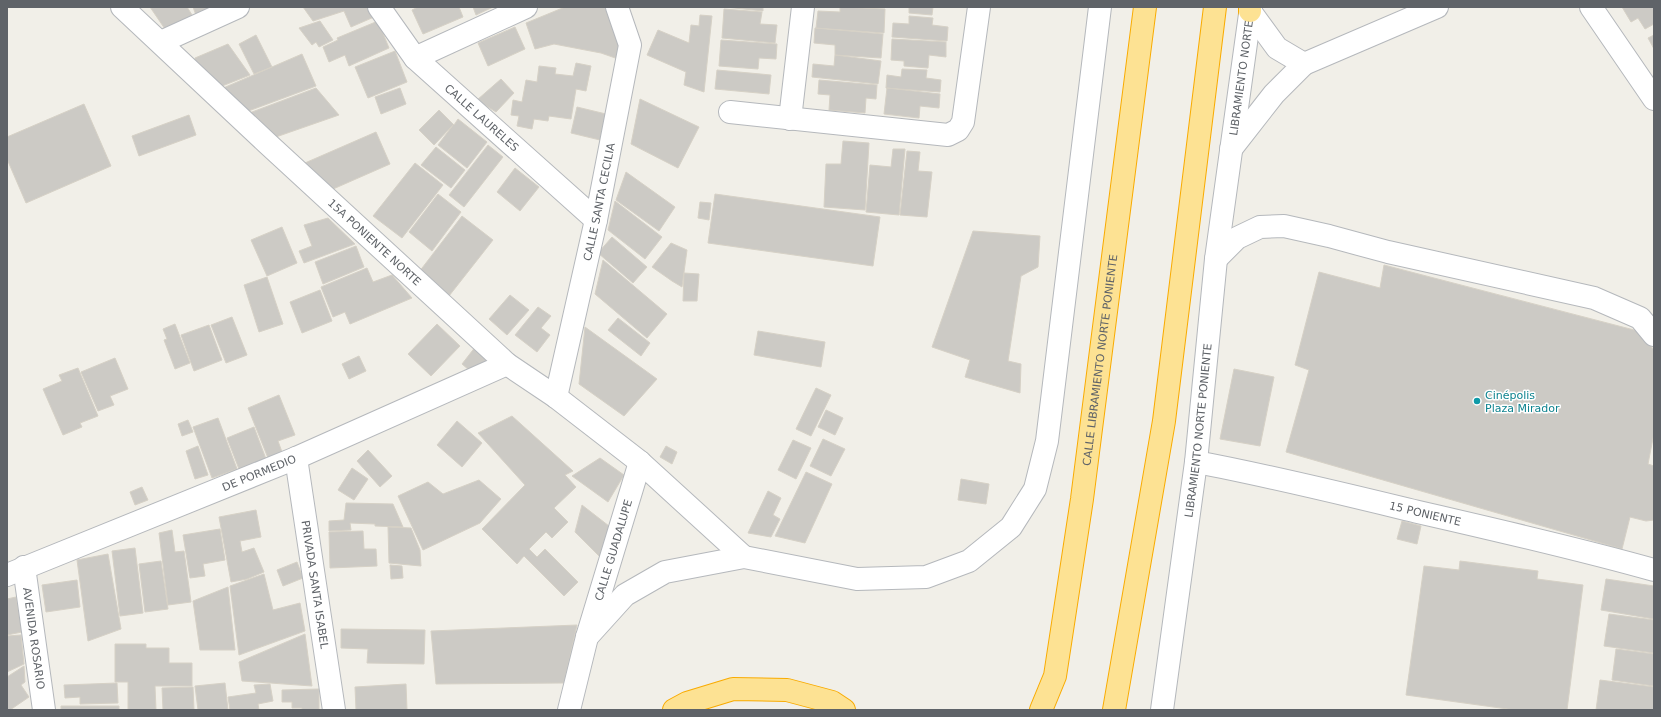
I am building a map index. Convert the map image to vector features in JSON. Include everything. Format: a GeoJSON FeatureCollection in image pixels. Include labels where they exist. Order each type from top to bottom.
{"type":"FeatureCollection","features":[{"type":"Feature","properties":{"kind":"highway","name":"CALLE LIBRAMIENTO NORTE PONIENTE"},"geometry":{"type":"LineString","coordinates":[[1041,710],[1055,676],[1080,507],[1145,7]]}},
{"type":"Feature","properties":{"kind":"highway"},"geometry":{"type":"LineString","coordinates":[[1114,710],[1164,422],[1215,7]]}},
{"type":"Feature","properties":{"kind":"highway"},"geometry":{"type":"LineString","coordinates":[[674,710],[687,702],[733,689],[787,690],[832,702],[844,710]]}},
{"type":"Feature","properties":{"kind":"street","name":"15A PONIENTE NORTE"},"geometry":{"type":"LineString","coordinates":[[122,7],[161,42],[274,150],[507,364],[556,397],[640,462],[744,557]]}},
{"type":"Feature","properties":{"kind":"street"},"geometry":{"type":"LineString","coordinates":[[161,42],[238,7]]}},
{"type":"Feature","properties":{"kind":"street","name":"CALLE LAURELES"},"geometry":{"type":"LineString","coordinates":[[379,7],[415,58],[596,220]]}},
{"type":"Feature","properties":{"kind":"street"},"geometry":{"type":"LineString","coordinates":[[415,58],[526,7]]}},
{"type":"Feature","properties":{"kind":"street","name":"CALLE SANTA CECILIA"},"geometry":{"type":"LineString","coordinates":[[556,397],[596,220],[630,45],[617,7]]}},
{"type":"Feature","properties":{"kind":"street"},"geometry":{"type":"LineString","coordinates":[[790,119],[803,7]]}},
{"type":"Feature","properties":{"kind":"street"},"geometry":{"type":"LineString","coordinates":[[730,112],[948,135],[958,130],[963,122],[979,7]]}},
{"type":"Feature","properties":{"kind":"street"},"geometry":{"type":"LineString","coordinates":[[587,638],[625,595],[665,572],[744,557],[857,578],[926,577],[969,561],[1011,527],[1035,489],[1047,441],[1100,7]]}},
{"type":"Feature","properties":{"kind":"street"},"geometry":{"type":"LineString","coordinates":[[1230,150],[1274,94],[1304,64],[1437,7]]}},
{"type":"Feature","properties":{"kind":"street"},"geometry":{"type":"LineString","coordinates":[[1591,7],[1654,99]]}},
{"type":"Feature","properties":{"kind":"street"},"geometry":{"type":"LineString","coordinates":[[1250,8],[1277,48],[1304,64]]}},
{"type":"Feature","properties":{"kind":"street","name":"LIBRAMIENTO NORTE"},"geometry":{"type":"LineString","coordinates":[[1230,150],[1250,8]]}},
{"type":"Feature","properties":{"kind":"street","name":"LIBRAMIENTO NORTE PONIENTE"},"geometry":{"type":"LineString","coordinates":[[1162,710],[1196,462],[1216,259],[1230,150]]}},
{"type":"Feature","properties":{"kind":"street"},"geometry":{"type":"LineString","coordinates":[[1216,259],[1237,238],[1260,227],[1284,226],[1329,236],[1388,252],[1594,298],[1640,318],[1654,335]]}},
{"type":"Feature","properties":{"kind":"street","name":"DE PORMEDIO"},"geometry":{"type":"LineString","coordinates":[[16,571],[296,458],[507,364]]}},
{"type":"Feature","properties":{"kind":"street","name":"PRIVADA SANTA ISABEL"},"geometry":{"type":"LineString","coordinates":[[296,458],[334,710]]}},
{"type":"Feature","properties":{"kind":"street","name":"CALLE GUADALUPE"},"geometry":{"type":"LineString","coordinates":[[569,710],[587,638],[640,462]]}},
{"type":"Feature","properties":{"kind":"street","name":"15 PONIENTE"},"geometry":{"type":"LineString","coordinates":[[1196,462],[1246,472],[1593,553],[1654,570]]}},
{"type":"Feature","properties":{"kind":"street","name":"AVENIDA ROSARIO"},"geometry":{"type":"LineString","coordinates":[[16,571],[44,710]]}},
{"type":"Feature","properties":{"kind":"building"},"geometry":{"type":"Polygon","coordinates":[[[150,7],[187,7],[194,18],[165,29],[150,7]]]}},
{"type":"Feature","properties":{"kind":"building"},"geometry":{"type":"Polygon","coordinates":[[[193,7],[225,7],[197,18],[193,7]]]}},
{"type":"Feature","properties":{"kind":"building"},"geometry":{"type":"Polygon","coordinates":[[[303,7],[369,7],[374,17],[351,27],[344,11],[313,21],[303,7]]]}},
{"type":"Feature","properties":{"kind":"building"},"geometry":{"type":"Polygon","coordinates":[[[418,7],[459,7],[463,17],[423,34],[412,10],[418,7]]]}},
{"type":"Feature","properties":{"kind":"building"},"geometry":{"type":"Polygon","coordinates":[[[473,7],[493,7],[476,15],[473,7]]]}},
{"type":"Feature","properties":{"kind":"building"},"geometry":{"type":"Polygon","coordinates":[[[565,7],[605,7],[623,39],[621,60],[601,53],[554,44],[535,49],[526,23],[565,7]]]}},
{"type":"Feature","properties":{"kind":"building"},"geometry":{"type":"Polygon","coordinates":[[[725,7],[763,7],[763,11],[725,7]]]}},
{"type":"Feature","properties":{"kind":"building"},"geometry":{"type":"Polygon","coordinates":[[[840,7],[885,9],[884,33],[816,28],[818,11],[840,12],[840,7]]]}},
{"type":"Feature","properties":{"kind":"building"},"geometry":{"type":"Polygon","coordinates":[[[909,7],[933,7],[932,15],[909,13],[909,7]]]}},
{"type":"Feature","properties":{"kind":"building"},"geometry":{"type":"Polygon","coordinates":[[[1622,7],[1654,7],[1654,24],[1645,29],[1638,18],[1631,22],[1622,7]]]}},
{"type":"Feature","properties":{"kind":"building"},"geometry":{"type":"Polygon","coordinates":[[[724,9],[762,12],[760,24],[777,25],[775,43],[722,38],[724,9]]]}},
{"type":"Feature","properties":{"kind":"building"},"geometry":{"type":"Polygon","coordinates":[[[700,15],[712,16],[704,92],[684,85],[686,72],[647,55],[658,30],[689,43],[691,25],[699,26],[700,15]]]}},
{"type":"Feature","properties":{"kind":"building"},"geometry":{"type":"Polygon","coordinates":[[[909,16],[933,18],[932,25],[948,27],[947,41],[892,37],[893,23],[909,24],[909,16]]]}},
{"type":"Feature","properties":{"kind":"building"},"geometry":{"type":"Polygon","coordinates":[[[320,21],[333,40],[319,47],[316,42],[312,45],[299,28],[320,21]]]}},
{"type":"Feature","properties":{"kind":"building"},"geometry":{"type":"Polygon","coordinates":[[[378,21],[389,48],[349,66],[345,55],[329,62],[323,47],[338,40],[337,38],[378,21]]]}},
{"type":"Feature","properties":{"kind":"building"},"geometry":{"type":"Polygon","coordinates":[[[515,27],[525,49],[488,66],[478,43],[515,27]]]}},
{"type":"Feature","properties":{"kind":"building"},"geometry":{"type":"Polygon","coordinates":[[[815,28],[883,34],[881,58],[835,55],[835,45],[814,43],[815,28]]]}},
{"type":"Feature","properties":{"kind":"building"},"geometry":{"type":"Polygon","coordinates":[[[256,35],[272,67],[254,74],[239,44],[256,35]]]}},
{"type":"Feature","properties":{"kind":"building"},"geometry":{"type":"Polygon","coordinates":[[[1654,35],[1654,49],[1648,38],[1654,35]]]}},
{"type":"Feature","properties":{"kind":"building"},"geometry":{"type":"Polygon","coordinates":[[[892,39],[946,42],[946,57],[929,55],[928,68],[904,66],[904,61],[891,60],[892,39]]]}},
{"type":"Feature","properties":{"kind":"building"},"geometry":{"type":"Polygon","coordinates":[[[721,40],[777,44],[776,59],[759,58],[758,69],[719,66],[721,40]]]}},
{"type":"Feature","properties":{"kind":"building"},"geometry":{"type":"Polygon","coordinates":[[[228,44],[250,75],[217,88],[195,67],[195,58],[228,44]]]}},
{"type":"Feature","properties":{"kind":"building"},"geometry":{"type":"Polygon","coordinates":[[[395,51],[407,82],[368,98],[355,67],[395,51]]]}},
{"type":"Feature","properties":{"kind":"building"},"geometry":{"type":"Polygon","coordinates":[[[302,54],[316,86],[243,113],[221,89],[302,54]]]}},
{"type":"Feature","properties":{"kind":"building"},"geometry":{"type":"Polygon","coordinates":[[[835,55],[881,61],[878,84],[812,77],[813,64],[834,66],[835,55]]]}},
{"type":"Feature","properties":{"kind":"building"},"geometry":{"type":"Polygon","coordinates":[[[576,63],[591,66],[586,91],[576,89],[571,119],[549,116],[548,121],[534,119],[532,129],[517,126],[519,116],[511,115],[513,100],[522,102],[526,80],[537,82],[539,66],[556,68],[555,74],[573,76],[576,63]]]}},
{"type":"Feature","properties":{"kind":"building"},"geometry":{"type":"Polygon","coordinates":[[[902,69],[927,70],[926,78],[941,80],[940,92],[886,88],[887,75],[901,77],[902,69]]]}},
{"type":"Feature","properties":{"kind":"building"},"geometry":{"type":"Polygon","coordinates":[[[717,70],[771,75],[769,94],[715,89],[717,70]]]}},
{"type":"Feature","properties":{"kind":"building"},"geometry":{"type":"Polygon","coordinates":[[[501,79],[514,93],[496,112],[477,100],[501,79]]]}},
{"type":"Feature","properties":{"kind":"building"},"geometry":{"type":"Polygon","coordinates":[[[819,80],[877,85],[876,99],[866,98],[865,113],[829,110],[830,95],[818,94],[819,80]]]}},
{"type":"Feature","properties":{"kind":"building"},"geometry":{"type":"Polygon","coordinates":[[[316,88],[339,115],[273,138],[244,115],[316,88]]]}},
{"type":"Feature","properties":{"kind":"building"},"geometry":{"type":"Polygon","coordinates":[[[400,88],[406,104],[381,114],[375,97],[400,88]]]}},
{"type":"Feature","properties":{"kind":"building"},"geometry":{"type":"Polygon","coordinates":[[[887,88],[940,94],[939,108],[920,106],[919,118],[884,114],[887,88]]]}},
{"type":"Feature","properties":{"kind":"building"},"geometry":{"type":"Polygon","coordinates":[[[640,99],[699,127],[678,168],[631,144],[640,99]]]}},
{"type":"Feature","properties":{"kind":"building"},"geometry":{"type":"Polygon","coordinates":[[[84,104],[111,166],[26,203],[7,159],[7,137],[84,104]]]}},
{"type":"Feature","properties":{"kind":"building"},"geometry":{"type":"Polygon","coordinates":[[[577,107],[606,114],[600,140],[571,133],[577,107]]]}},
{"type":"Feature","properties":{"kind":"building"},"geometry":{"type":"Polygon","coordinates":[[[439,110],[454,125],[458,119],[487,142],[467,168],[438,145],[453,125],[434,145],[419,130],[439,110]]]}},
{"type":"Feature","properties":{"kind":"building"},"geometry":{"type":"Polygon","coordinates":[[[189,115],[196,135],[139,156],[132,136],[189,115]]]}},
{"type":"Feature","properties":{"kind":"building"},"geometry":{"type":"Polygon","coordinates":[[[376,132],[390,164],[324,193],[298,166],[376,132]]]}},
{"type":"Feature","properties":{"kind":"building"},"geometry":{"type":"Polygon","coordinates":[[[843,141],[869,143],[865,210],[824,207],[826,164],[841,164],[843,141]]]}},
{"type":"Feature","properties":{"kind":"building"},"geometry":{"type":"Polygon","coordinates":[[[488,145],[503,157],[464,207],[449,195],[488,145]]]}},
{"type":"Feature","properties":{"kind":"building"},"geometry":{"type":"Polygon","coordinates":[[[436,147],[465,170],[451,188],[421,165],[436,147]]]}},
{"type":"Feature","properties":{"kind":"building"},"geometry":{"type":"Polygon","coordinates":[[[893,149],[905,149],[899,215],[866,212],[870,165],[891,167],[893,149]]]}},
{"type":"Feature","properties":{"kind":"building"},"geometry":{"type":"Polygon","coordinates":[[[907,151],[920,152],[918,171],[932,172],[927,217],[900,215],[907,151]]]}},
{"type":"Feature","properties":{"kind":"building"},"geometry":{"type":"Polygon","coordinates":[[[415,163],[443,185],[402,238],[373,216],[415,163]]]}},
{"type":"Feature","properties":{"kind":"building"},"geometry":{"type":"Polygon","coordinates":[[[515,168],[539,187],[520,211],[497,192],[515,168]]]}},
{"type":"Feature","properties":{"kind":"building"},"geometry":{"type":"Polygon","coordinates":[[[626,172],[675,207],[659,231],[616,200],[626,172]]]}},
{"type":"Feature","properties":{"kind":"building"},"geometry":{"type":"Polygon","coordinates":[[[438,194],[461,212],[432,251],[409,232],[438,194]]]}},
{"type":"Feature","properties":{"kind":"building"},"geometry":{"type":"Polygon","coordinates":[[[715,194],[880,217],[873,266],[708,243],[715,194]]]}},
{"type":"Feature","properties":{"kind":"building"},"geometry":{"type":"Polygon","coordinates":[[[615,201],[662,237],[645,259],[608,230],[615,201]]]}},
{"type":"Feature","properties":{"kind":"building"},"geometry":{"type":"Polygon","coordinates":[[[700,202],[711,203],[709,220],[698,218],[700,202]]]}},
{"type":"Feature","properties":{"kind":"building"},"geometry":{"type":"Polygon","coordinates":[[[462,216],[493,240],[449,296],[419,272],[462,216]]]}},
{"type":"Feature","properties":{"kind":"building"},"geometry":{"type":"Polygon","coordinates":[[[328,218],[355,244],[304,263],[299,251],[312,246],[304,225],[328,218]]]}},
{"type":"Feature","properties":{"kind":"building"},"geometry":{"type":"Polygon","coordinates":[[[282,227],[297,263],[267,276],[251,240],[282,227]]]}},
{"type":"Feature","properties":{"kind":"building"},"geometry":{"type":"Polygon","coordinates":[[[973,231],[1040,236],[1038,267],[1021,276],[1008,361],[1021,364],[1020,393],[965,377],[970,360],[932,347],[973,231]]]}},
{"type":"Feature","properties":{"kind":"building"},"geometry":{"type":"Polygon","coordinates":[[[612,237],[647,267],[633,283],[598,253],[612,237]]]}},
{"type":"Feature","properties":{"kind":"building"},"geometry":{"type":"Polygon","coordinates":[[[671,243],[687,250],[682,287],[652,267],[671,243]]]}},
{"type":"Feature","properties":{"kind":"building"},"geometry":{"type":"Polygon","coordinates":[[[356,246],[364,267],[323,284],[315,262],[356,246]]]}},
{"type":"Feature","properties":{"kind":"building"},"geometry":{"type":"Polygon","coordinates":[[[603,260],[667,314],[647,338],[595,294],[603,260]]]}},
{"type":"Feature","properties":{"kind":"building","name":"Cinépolis Plaza Mirador"},"geometry":{"type":"Polygon","coordinates":[[[1384,265],[1638,331],[1654,350],[1654,433],[1648,464],[1654,466],[1654,520],[1646,521],[1630,517],[1622,549],[1286,452],[1309,370],[1295,365],[1319,272],[1380,288],[1384,265]]]}},
{"type":"Feature","properties":{"kind":"building"},"geometry":{"type":"Polygon","coordinates":[[[367,268],[373,282],[392,275],[412,298],[350,324],[345,312],[333,317],[321,287],[367,268]]]}},
{"type":"Feature","properties":{"kind":"building"},"geometry":{"type":"Polygon","coordinates":[[[684,273],[699,274],[697,301],[683,301],[684,273]]]}},
{"type":"Feature","properties":{"kind":"building"},"geometry":{"type":"Polygon","coordinates":[[[267,277],[283,324],[259,332],[244,285],[267,277]]]}},
{"type":"Feature","properties":{"kind":"building"},"geometry":{"type":"Polygon","coordinates":[[[320,290],[332,321],[302,333],[290,302],[320,290]]]}},
{"type":"Feature","properties":{"kind":"building"},"geometry":{"type":"Polygon","coordinates":[[[510,295],[529,310],[507,335],[489,319],[510,295]]]}},
{"type":"Feature","properties":{"kind":"building"},"geometry":{"type":"Polygon","coordinates":[[[538,307],[551,316],[541,328],[550,335],[537,352],[515,335],[538,307]]]}},
{"type":"Feature","properties":{"kind":"building"},"geometry":{"type":"Polygon","coordinates":[[[232,317],[247,355],[226,363],[211,325],[232,317]]]}},
{"type":"Feature","properties":{"kind":"building"},"geometry":{"type":"Polygon","coordinates":[[[618,318],[650,343],[641,356],[608,330],[618,318]]]}},
{"type":"Feature","properties":{"kind":"building"},"geometry":{"type":"Polygon","coordinates":[[[175,324],[190,363],[175,369],[164,340],[167,339],[163,329],[175,324]]]}},
{"type":"Feature","properties":{"kind":"building"},"geometry":{"type":"Polygon","coordinates":[[[437,324],[460,346],[431,376],[408,354],[437,324]]]}},
{"type":"Feature","properties":{"kind":"building"},"geometry":{"type":"Polygon","coordinates":[[[209,325],[222,360],[194,371],[181,335],[209,325]]]}},
{"type":"Feature","properties":{"kind":"building"},"geometry":{"type":"Polygon","coordinates":[[[585,327],[657,379],[624,416],[579,384],[585,327]]]}},
{"type":"Feature","properties":{"kind":"building"},"geometry":{"type":"Polygon","coordinates":[[[758,331],[825,342],[821,367],[754,355],[758,331]]]}},
{"type":"Feature","properties":{"kind":"building"},"geometry":{"type":"Polygon","coordinates":[[[476,346],[497,362],[476,376],[462,364],[476,346]]]}},
{"type":"Feature","properties":{"kind":"building"},"geometry":{"type":"Polygon","coordinates":[[[359,356],[366,371],[349,379],[342,364],[359,356]]]}},
{"type":"Feature","properties":{"kind":"building"},"geometry":{"type":"Polygon","coordinates":[[[115,358],[128,389],[110,396],[114,405],[98,411],[81,372],[115,358]]]}},
{"type":"Feature","properties":{"kind":"building"},"geometry":{"type":"Polygon","coordinates":[[[78,368],[98,416],[80,423],[82,427],[63,435],[43,389],[62,381],[59,375],[78,368]]]}},
{"type":"Feature","properties":{"kind":"building"},"geometry":{"type":"Polygon","coordinates":[[[1234,369],[1274,377],[1260,446],[1220,439],[1234,369]]]}},
{"type":"Feature","properties":{"kind":"building"},"geometry":{"type":"Polygon","coordinates":[[[816,388],[831,395],[811,436],[796,429],[816,388]]]}},
{"type":"Feature","properties":{"kind":"building"},"geometry":{"type":"Polygon","coordinates":[[[279,395],[295,435],[278,441],[282,452],[268,458],[248,408],[279,395]]]}},
{"type":"Feature","properties":{"kind":"building"},"geometry":{"type":"Polygon","coordinates":[[[826,410],[843,418],[835,435],[818,427],[826,410]]]}},
{"type":"Feature","properties":{"kind":"building"},"geometry":{"type":"Polygon","coordinates":[[[512,416],[573,471],[565,475],[576,487],[554,508],[568,522],[552,538],[546,532],[529,549],[537,557],[545,549],[578,582],[564,596],[524,556],[517,564],[482,529],[525,485],[478,433],[512,416]]]}},
{"type":"Feature","properties":{"kind":"building"},"geometry":{"type":"Polygon","coordinates":[[[218,418],[237,469],[212,478],[193,427],[218,418]]]}},
{"type":"Feature","properties":{"kind":"building"},"geometry":{"type":"Polygon","coordinates":[[[188,420],[193,432],[182,436],[178,424],[188,420]]]}},
{"type":"Feature","properties":{"kind":"building"},"geometry":{"type":"Polygon","coordinates":[[[457,421],[482,443],[462,467],[437,445],[457,421]]]}},
{"type":"Feature","properties":{"kind":"building"},"geometry":{"type":"Polygon","coordinates":[[[254,427],[266,459],[239,469],[227,438],[254,427]]]}},
{"type":"Feature","properties":{"kind":"building"},"geometry":{"type":"Polygon","coordinates":[[[823,439],[845,449],[831,476],[810,466],[823,439]]]}},
{"type":"Feature","properties":{"kind":"building"},"geometry":{"type":"Polygon","coordinates":[[[793,440],[811,448],[796,479],[778,470],[793,440]]]}},
{"type":"Feature","properties":{"kind":"building"},"geometry":{"type":"Polygon","coordinates":[[[198,446],[208,475],[195,479],[186,451],[198,446]]]}},
{"type":"Feature","properties":{"kind":"building"},"geometry":{"type":"Polygon","coordinates":[[[666,446],[677,452],[672,464],[660,457],[666,446]]]}},
{"type":"Feature","properties":{"kind":"building"},"geometry":{"type":"Polygon","coordinates":[[[368,450],[392,476],[380,487],[357,461],[368,450]]]}},
{"type":"Feature","properties":{"kind":"building"},"geometry":{"type":"Polygon","coordinates":[[[600,458],[624,475],[608,502],[572,476],[600,458]]]}},
{"type":"Feature","properties":{"kind":"building"},"geometry":{"type":"Polygon","coordinates":[[[352,468],[368,479],[354,500],[338,490],[352,468]]]}},
{"type":"Feature","properties":{"kind":"building"},"geometry":{"type":"Polygon","coordinates":[[[806,472],[832,484],[805,543],[775,536],[806,472]]]}},
{"type":"Feature","properties":{"kind":"building"},"geometry":{"type":"Polygon","coordinates":[[[961,479],[989,484],[986,504],[958,500],[961,479]]]}},
{"type":"Feature","properties":{"kind":"building"},"geometry":{"type":"Polygon","coordinates":[[[479,480],[501,499],[480,523],[423,550],[398,496],[428,482],[443,494],[479,480]]]}},
{"type":"Feature","properties":{"kind":"building"},"geometry":{"type":"Polygon","coordinates":[[[142,487],[148,500],[135,505],[130,492],[142,487]]]}},
{"type":"Feature","properties":{"kind":"building"},"geometry":{"type":"Polygon","coordinates":[[[768,491],[781,498],[773,515],[780,519],[771,537],[748,533],[768,491]]]}},
{"type":"Feature","properties":{"kind":"building"},"geometry":{"type":"Polygon","coordinates":[[[346,503],[393,504],[403,527],[350,523],[351,530],[329,531],[329,521],[344,520],[346,503]]]}},
{"type":"Feature","properties":{"kind":"building"},"geometry":{"type":"Polygon","coordinates":[[[582,505],[609,526],[602,559],[575,532],[582,505]]]}},
{"type":"Feature","properties":{"kind":"building"},"geometry":{"type":"Polygon","coordinates":[[[256,510],[261,537],[240,541],[242,552],[254,548],[264,572],[247,579],[231,582],[219,517],[256,510]]]}},
{"type":"Feature","properties":{"kind":"building"},"geometry":{"type":"Polygon","coordinates":[[[1402,521],[1421,526],[1417,544],[1397,539],[1402,521]]]}},
{"type":"Feature","properties":{"kind":"building"},"geometry":{"type":"Polygon","coordinates":[[[388,527],[411,528],[420,550],[421,566],[389,563],[388,527]]]}},
{"type":"Feature","properties":{"kind":"building"},"geometry":{"type":"Polygon","coordinates":[[[220,529],[225,560],[203,564],[205,576],[190,578],[183,535],[220,529]]]}},
{"type":"Feature","properties":{"kind":"building"},"geometry":{"type":"Polygon","coordinates":[[[172,530],[175,552],[184,551],[191,602],[168,605],[159,533],[172,530]]]}},
{"type":"Feature","properties":{"kind":"building"},"geometry":{"type":"Polygon","coordinates":[[[363,531],[364,549],[376,549],[377,566],[330,568],[329,532],[363,531]]]}},
{"type":"Feature","properties":{"kind":"building"},"geometry":{"type":"Polygon","coordinates":[[[135,548],[143,613],[120,616],[112,551],[135,548]]]}},
{"type":"Feature","properties":{"kind":"building"},"geometry":{"type":"Polygon","coordinates":[[[108,554],[121,629],[88,641],[77,560],[108,554]]]}},
{"type":"Feature","properties":{"kind":"building"},"geometry":{"type":"Polygon","coordinates":[[[161,561],[168,609],[145,612],[139,564],[161,561]]]}},
{"type":"Feature","properties":{"kind":"building"},"geometry":{"type":"Polygon","coordinates":[[[1460,561],[1538,571],[1537,579],[1583,585],[1567,710],[1515,710],[1406,695],[1424,566],[1459,570],[1460,561]]]}},
{"type":"Feature","properties":{"kind":"building"},"geometry":{"type":"Polygon","coordinates":[[[297,562],[303,578],[283,586],[277,570],[297,562]]]}},
{"type":"Feature","properties":{"kind":"building"},"geometry":{"type":"Polygon","coordinates":[[[390,565],[402,566],[403,578],[391,579],[390,565]]]}},
{"type":"Feature","properties":{"kind":"building"},"geometry":{"type":"Polygon","coordinates":[[[264,574],[273,610],[300,603],[305,631],[239,655],[230,586],[264,574]]]}},
{"type":"Feature","properties":{"kind":"building"},"geometry":{"type":"Polygon","coordinates":[[[1606,579],[1654,586],[1654,619],[1601,610],[1606,579]]]}},
{"type":"Feature","properties":{"kind":"building"},"geometry":{"type":"Polygon","coordinates":[[[77,580],[80,607],[46,612],[42,585],[77,580]]]}},
{"type":"Feature","properties":{"kind":"building"},"geometry":{"type":"Polygon","coordinates":[[[228,587],[235,650],[200,650],[193,601],[228,587]]]}},
{"type":"Feature","properties":{"kind":"building"},"geometry":{"type":"Polygon","coordinates":[[[16,597],[22,632],[7,635],[7,599],[16,597]]]}},
{"type":"Feature","properties":{"kind":"building"},"geometry":{"type":"Polygon","coordinates":[[[1609,614],[1654,620],[1654,653],[1604,646],[1609,614]]]}},
{"type":"Feature","properties":{"kind":"building"},"geometry":{"type":"Polygon","coordinates":[[[577,625],[564,683],[436,684],[431,631],[577,625]]]}},
{"type":"Feature","properties":{"kind":"building"},"geometry":{"type":"Polygon","coordinates":[[[341,629],[425,630],[424,664],[367,663],[368,649],[341,648],[341,629]]]}},
{"type":"Feature","properties":{"kind":"building"},"geometry":{"type":"Polygon","coordinates":[[[305,634],[312,686],[242,681],[239,662],[305,634]]]}},
{"type":"Feature","properties":{"kind":"building"},"geometry":{"type":"Polygon","coordinates":[[[21,635],[24,664],[7,672],[7,636],[21,635]]]}},
{"type":"Feature","properties":{"kind":"building"},"geometry":{"type":"Polygon","coordinates":[[[115,644],[146,644],[146,648],[169,648],[169,663],[192,663],[192,686],[155,686],[156,710],[128,710],[128,682],[115,682],[115,644]]]}},
{"type":"Feature","properties":{"kind":"building"},"geometry":{"type":"Polygon","coordinates":[[[1616,649],[1654,654],[1654,686],[1612,680],[1616,649]]]}},
{"type":"Feature","properties":{"kind":"building"},"geometry":{"type":"Polygon","coordinates":[[[24,666],[25,682],[21,685],[29,697],[10,710],[7,710],[7,677],[24,666]]]}},
{"type":"Feature","properties":{"kind":"building"},"geometry":{"type":"Polygon","coordinates":[[[1600,680],[1654,687],[1654,710],[1596,710],[1600,680]]]}},
{"type":"Feature","properties":{"kind":"building"},"geometry":{"type":"Polygon","coordinates":[[[117,683],[118,703],[80,704],[80,697],[65,698],[64,685],[117,683]]]}},
{"type":"Feature","properties":{"kind":"building"},"geometry":{"type":"Polygon","coordinates":[[[225,683],[228,710],[198,710],[195,686],[225,683]]]}},
{"type":"Feature","properties":{"kind":"building"},"geometry":{"type":"Polygon","coordinates":[[[270,684],[273,701],[258,704],[259,710],[230,710],[228,697],[256,693],[254,685],[270,684]]]}},
{"type":"Feature","properties":{"kind":"building"},"geometry":{"type":"Polygon","coordinates":[[[406,684],[407,710],[356,710],[355,687],[406,684]]]}},
{"type":"Feature","properties":{"kind":"building"},"geometry":{"type":"Polygon","coordinates":[[[193,687],[194,710],[163,710],[162,688],[193,687]]]}},
{"type":"Feature","properties":{"kind":"building"},"geometry":{"type":"Polygon","coordinates":[[[319,689],[319,710],[302,710],[302,708],[292,708],[292,702],[282,702],[282,690],[319,689]]]}},
{"type":"Feature","properties":{"kind":"building"},"geometry":{"type":"Polygon","coordinates":[[[61,706],[119,706],[119,710],[61,710],[61,706]]]}},
{"type":"Feature","properties":{"kind":"place","name":"Cinépolis Plaza Mirador"},"geometry":{"type":"Point","coordinates":[1477,401]}}]}
